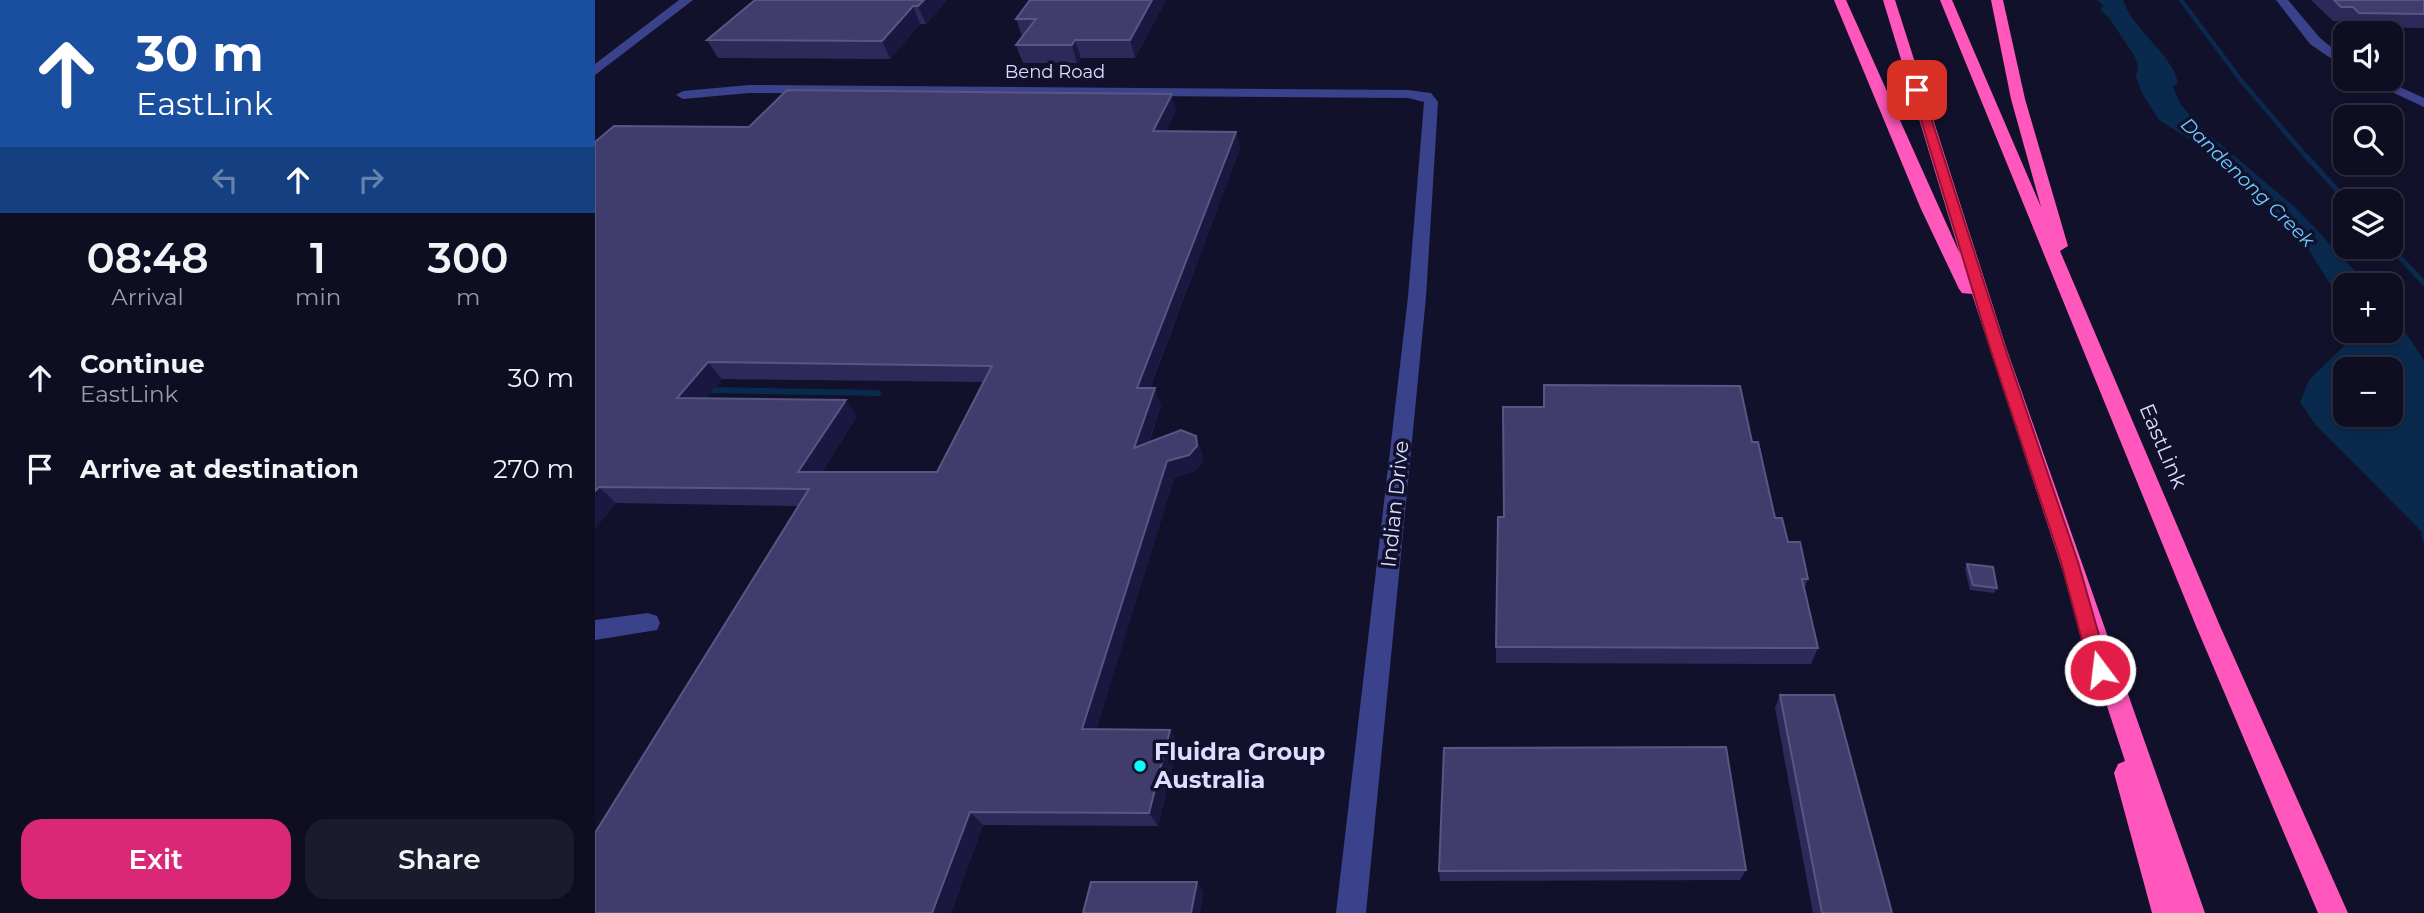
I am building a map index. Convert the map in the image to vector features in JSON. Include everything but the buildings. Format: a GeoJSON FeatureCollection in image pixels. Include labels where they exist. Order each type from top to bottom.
{"type":"FeatureCollection","features":[{"type":"Feature","properties":{"kind":"highway"},"geometry":{"type":"LineString","coordinates":[[1840,0],[1929,209],[1998,351]]}},
{"type":"Feature","properties":{"kind":"highway"},"geometry":{"type":"LineString","coordinates":[[1889,0],[1998,351],[2190,913]]}},
{"type":"Feature","properties":{"kind":"highway","name":"EastLink"},"geometry":{"type":"LineString","coordinates":[[1945,0],[2333,913]]}},
{"type":"Feature","properties":{"kind":"highway"},"geometry":{"type":"LineString","coordinates":[[1997,0],[2018,99],[2084,332]]}},
{"type":"Feature","properties":{"kind":"highway"},"geometry":{"type":"LineString","coordinates":[[2070,562],[2167,913]]}},
{"type":"Feature","properties":{"kind":"highway"},"geometry":{"type":"LineString","coordinates":[[2305,850],[2340,913]]}},
{"type":"Feature","properties":{"kind":"street"},"geometry":{"type":"LineString","coordinates":[[595,71],[687,0]]}},
{"type":"Feature","properties":{"kind":"street"},"geometry":{"type":"LineString","coordinates":[[2282,0],[2315,41],[2333,55]]}},
{"type":"Feature","properties":{"kind":"street","name":"Bend Road"},"geometry":{"type":"LineString","coordinates":[[683,95],[749,89],[1426,96]]}},
{"type":"Feature","properties":{"kind":"street"},"geometry":{"type":"LineString","coordinates":[[2398,91],[2424,103]]}},
{"type":"Feature","properties":{"kind":"street","name":"Indian Drive"},"geometry":{"type":"LineString","coordinates":[[1351,913],[1417,297],[1431,102],[1426,96]]}},
{"type":"Feature","properties":{"kind":"street"},"geometry":{"type":"LineString","coordinates":[[595,630],[648,623]]}},
{"type":"Feature","properties":{"kind":"water"},"geometry":{"type":"Polygon","coordinates":[[[2097,0],[2123,0],[2135,22],[2160,50],[2174,71],[2178,82],[2173,87],[2181,105],[2200,127],[2296,208],[2333,248],[2333,259],[2344,259],[2357,273],[2333,273],[2333,289],[2307,247],[2249,183],[2226,162],[2159,120],[2142,93],[2136,77],[2138,66],[2135,57],[2110,19],[2100,9],[2104,6],[2097,0]]]}},
{"type":"Feature","properties":{"kind":"water"},"geometry":{"type":"Polygon","coordinates":[[[2403,329],[2424,360],[2424,545],[2421,531],[2315,424],[2300,402],[2309,380],[2347,343],[2403,343],[2403,329]]]}},
{"type":"Feature","properties":{"kind":"waterway","name":"Dandenong Creek"},"geometry":{"type":"LineString","coordinates":[[2181,0],[2240,79],[2309,160]]}},
{"type":"Feature","properties":{"kind":"waterway","name":"Dandenong Creek"},"geometry":{"type":"LineString","coordinates":[[2308,158],[2336,189]]}},
{"type":"Feature","properties":{"kind":"waterway","name":"Dandenong Creek"},"geometry":{"type":"LineString","coordinates":[[2401,259],[2424,283]]}},
{"type":"Feature","properties":{"kind":"waterway"},"geometry":{"type":"LineString","coordinates":[[705,390],[878,393]]}},
{"type":"Feature","properties":{"kind":"place","name":"Fluidra Group Australia"},"geometry":{"type":"Point","coordinates":[1140,766]}},
{"type":"Feature","properties":{"kind":"route"},"geometry":{"type":"LineString","coordinates":[[1917,90],[1998,351],[2070,562],[2100,670]]}}]}
